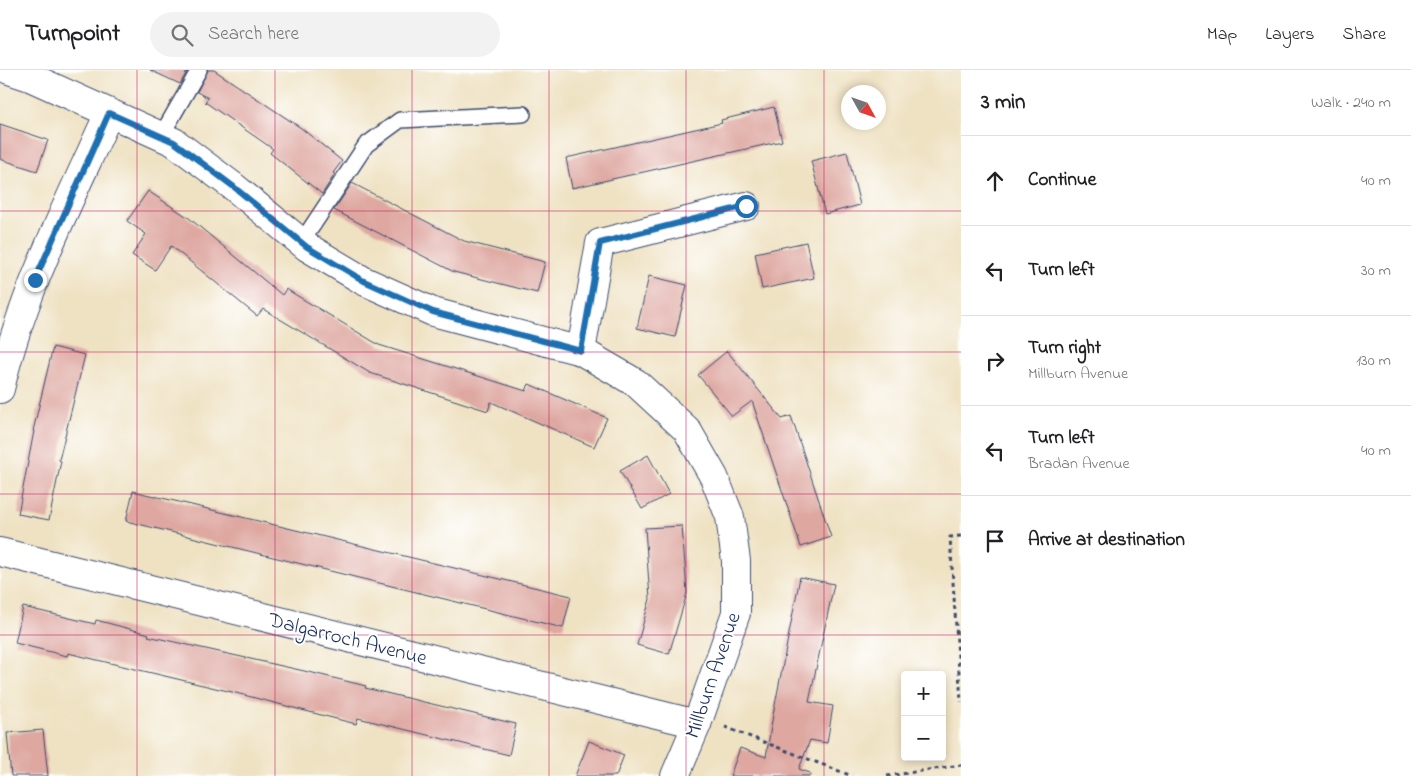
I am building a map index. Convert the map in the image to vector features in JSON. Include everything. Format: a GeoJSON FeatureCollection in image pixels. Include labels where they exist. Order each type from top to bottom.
{"type":"FeatureCollection","features":[{"type":"Feature","properties":{"kind":"street","name":"Millburn Avenue"},"geometry":{"type":"LineString","coordinates":[[10,70],[30,76],[174,142],[234,187],[301,243],[364,281],[433,312],[581,351],[636,383],[686,430],[714,478],[730,517],[736,561],[736,613],[698,720],[675,776]]}},
{"type":"Feature","properties":{"kind":"street"},"geometry":{"type":"LineString","coordinates":[[0,389],[5,368],[35,280],[109,113]]}},
{"type":"Feature","properties":{"kind":"street"},"geometry":{"type":"LineString","coordinates":[[581,351],[600,243],[746,206]]}},
{"type":"Feature","properties":{"kind":"street","name":"Dalgarroch Avenue"},"geometry":{"type":"LineString","coordinates":[[0,552],[698,720]]}},
{"type":"Feature","properties":{"kind":"lane"},"geometry":{"type":"LineString","coordinates":[[161,136],[199,70]]}},
{"type":"Feature","properties":{"kind":"lane"},"geometry":{"type":"LineString","coordinates":[[301,243],[366,145],[400,120],[523,114]]}},
{"type":"Feature","properties":{"kind":"path"},"geometry":{"type":"LineString","coordinates":[[961,536],[950,537],[961,702]]}},
{"type":"Feature","properties":{"kind":"path"},"geometry":{"type":"LineString","coordinates":[[698,720],[852,776]]}},
{"type":"Feature","properties":{"kind":"path"},"geometry":{"type":"LineString","coordinates":[[886,776],[961,765]]}},
{"type":"Feature","properties":{"kind":"building"},"geometry":{"type":"Polygon","coordinates":[[[150,70],[188,70],[180,84],[150,70]]]}},
{"type":"Feature","properties":{"kind":"building"},"geometry":{"type":"Polygon","coordinates":[[[208,70],[214,70],[301,128],[342,161],[322,194],[270,153],[273,149],[205,102],[208,98],[197,92],[208,70]]]}},
{"type":"Feature","properties":{"kind":"building"},"geometry":{"type":"Polygon","coordinates":[[[774,107],[782,141],[572,188],[566,158],[722,123],[721,120],[774,107]]]}},
{"type":"Feature","properties":{"kind":"building"},"geometry":{"type":"Polygon","coordinates":[[[0,124],[48,140],[37,171],[0,159],[0,124]]]}},
{"type":"Feature","properties":{"kind":"building"},"geometry":{"type":"Polygon","coordinates":[[[847,152],[860,205],[825,214],[811,161],[847,152]]]}},
{"type":"Feature","properties":{"kind":"building"},"geometry":{"type":"Polygon","coordinates":[[[352,183],[464,241],[545,262],[537,293],[454,272],[334,210],[352,183]]]}},
{"type":"Feature","properties":{"kind":"building"},"geometry":{"type":"Polygon","coordinates":[[[148,191],[189,218],[282,295],[286,289],[379,345],[526,391],[529,384],[607,418],[594,447],[491,402],[488,411],[370,373],[263,309],[257,316],[171,246],[155,270],[132,255],[146,234],[127,221],[148,191]]]}},
{"type":"Feature","properties":{"kind":"building"},"geometry":{"type":"Polygon","coordinates":[[[806,242],[814,278],[762,289],[755,253],[806,242]]]}},
{"type":"Feature","properties":{"kind":"building"},"geometry":{"type":"Polygon","coordinates":[[[649,276],[687,285],[675,337],[637,328],[649,276]]]}},
{"type":"Feature","properties":{"kind":"building"},"geometry":{"type":"Polygon","coordinates":[[[53,347],[85,355],[59,460],[61,461],[49,520],[18,514],[33,431],[53,347]]]}},
{"type":"Feature","properties":{"kind":"building"},"geometry":{"type":"Polygon","coordinates":[[[727,351],[782,419],[791,416],[831,537],[801,547],[752,401],[732,416],[698,375],[727,351]]]}},
{"type":"Feature","properties":{"kind":"building"},"geometry":{"type":"Polygon","coordinates":[[[648,455],[669,494],[642,509],[620,471],[648,455]]]}},
{"type":"Feature","properties":{"kind":"building"},"geometry":{"type":"Polygon","coordinates":[[[133,491],[571,596],[563,628],[126,521],[133,491]]]}},
{"type":"Feature","properties":{"kind":"building"},"geometry":{"type":"Polygon","coordinates":[[[682,526],[687,593],[669,654],[637,645],[650,599],[645,528],[682,526]]]}},
{"type":"Feature","properties":{"kind":"building"},"geometry":{"type":"Polygon","coordinates":[[[800,577],[834,584],[809,702],[833,706],[827,743],[810,740],[799,769],[810,773],[810,776],[730,776],[740,748],[766,757],[800,577]]]}},
{"type":"Feature","properties":{"kind":"building"},"geometry":{"type":"Polygon","coordinates":[[[23,607],[95,624],[96,620],[149,634],[148,636],[313,673],[366,686],[365,688],[516,724],[509,755],[358,718],[356,724],[68,653],[67,656],[15,643],[23,607]]]}},
{"type":"Feature","properties":{"kind":"building"},"geometry":{"type":"Polygon","coordinates":[[[43,730],[48,776],[11,776],[7,733],[43,730]]]}},
{"type":"Feature","properties":{"kind":"building"},"geometry":{"type":"Polygon","coordinates":[[[589,741],[624,755],[616,776],[575,776],[589,741]]]}},
{"type":"Feature","properties":{"kind":"route"},"geometry":{"type":"LineString","coordinates":[[35,280],[109,113],[174,142],[234,187],[307,247],[364,281],[433,312],[581,351],[600,243],[746,206]]}}]}
